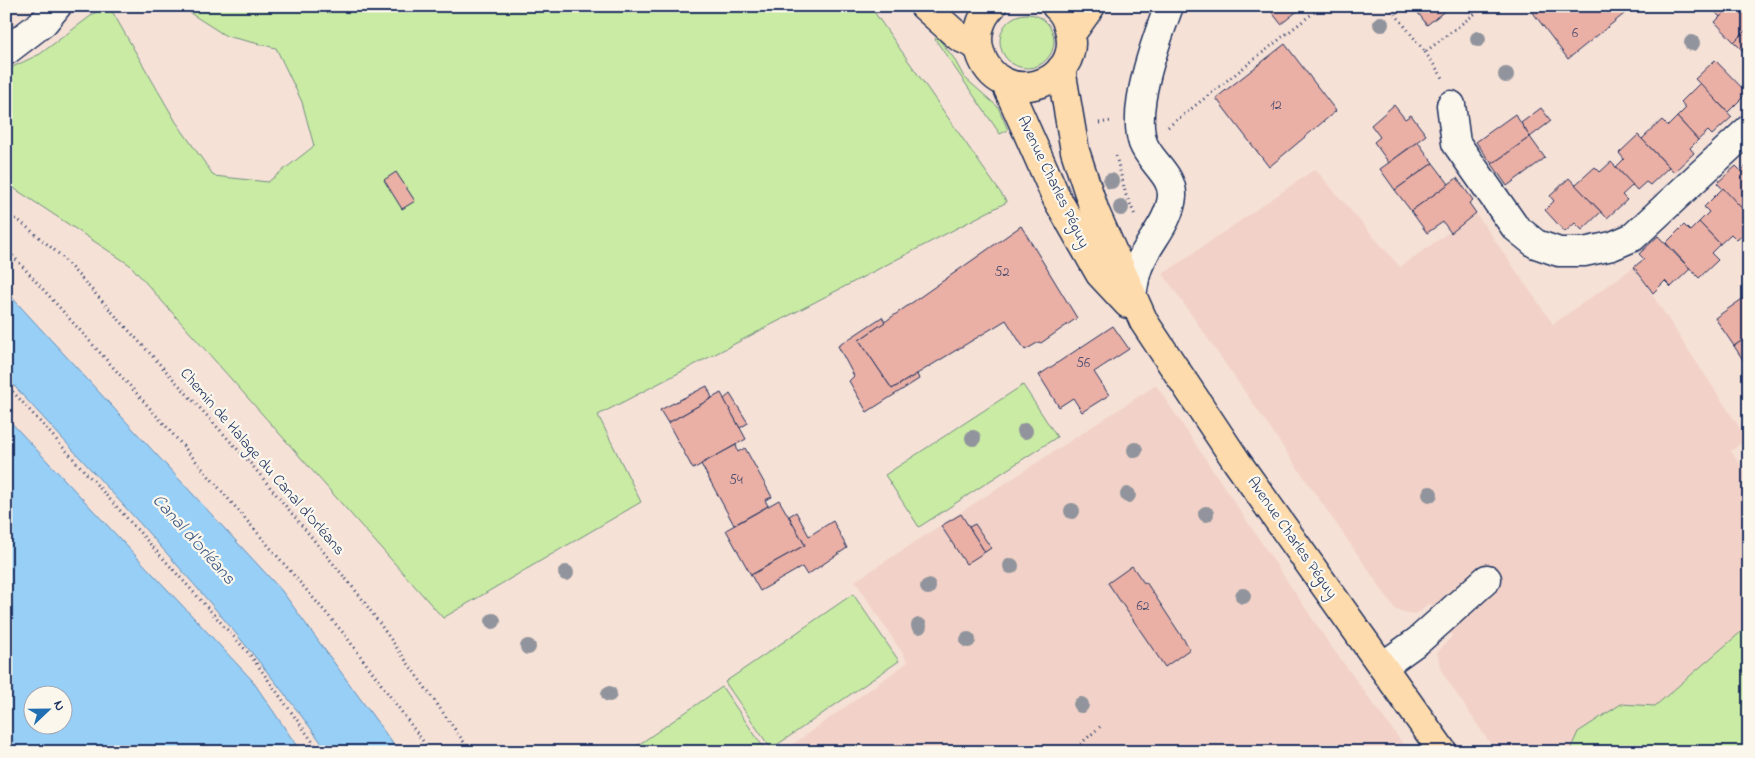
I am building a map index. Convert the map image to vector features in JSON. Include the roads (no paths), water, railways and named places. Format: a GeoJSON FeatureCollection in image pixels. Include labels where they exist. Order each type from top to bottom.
{"type":"FeatureCollection","features":[{"type":"Feature","properties":{"kind":"main road"},"geometry":{"type":"LineString","coordinates":[[924,6],[959,37],[978,46]]}},
{"type":"Feature","properties":{"kind":"main road"},"geometry":{"type":"LineString","coordinates":[[1056,6],[1067,22],[1071,34]]}},
{"type":"Feature","properties":{"kind":"main road"},"geometry":{"type":"LineString","coordinates":[[990,7],[982,19],[978,33],[978,46],[983,62],[993,75],[1006,84],[1021,87],[1036,86],[1050,80],[1061,69],[1067,59],[1071,34],[1091,6]]}},
{"type":"Feature","properties":{"kind":"main road","name":"Avenue Charles Péguy"},"geometry":{"type":"LineString","coordinates":[[1061,69],[1075,151],[1095,212],[1144,322]]}},
{"type":"Feature","properties":{"kind":"main road","name":"Avenue Charles Péguy"},"geometry":{"type":"LineString","coordinates":[[1006,84],[1057,198],[1100,274],[1144,322],[1237,462],[1443,752]]}},
{"type":"Feature","properties":{"kind":"street"},"geometry":{"type":"LineString","coordinates":[[6,51],[44,22],[56,6]]}},
{"type":"Feature","properties":{"kind":"street"},"geometry":{"type":"LineString","coordinates":[[1132,295],[1138,265],[1162,225],[1172,197],[1171,186],[1150,157],[1142,136],[1140,112],[1154,46],[1169,6]]}},
{"type":"Feature","properties":{"kind":"street"},"geometry":{"type":"LineString","coordinates":[[1451,105],[1456,143],[1515,227],[1536,244],[1559,252],[1584,252],[1612,246],[1633,237],[1749,129]]}},
{"type":"Feature","properties":{"kind":"street"},"geometry":{"type":"LineString","coordinates":[[1383,666],[1419,640],[1487,579]]}},
{"type":"Feature","properties":{"kind":"water","name":"Canal d'Orléans"},"geometry":{"type":"Polygon","coordinates":[[[6,291],[282,591],[399,752],[328,752],[253,654],[173,560],[6,377],[6,291]]]}},
{"type":"Feature","properties":{"kind":"water"},"geometry":{"type":"Polygon","coordinates":[[[6,417],[252,680],[301,752],[6,752],[6,417]]]}}]}
